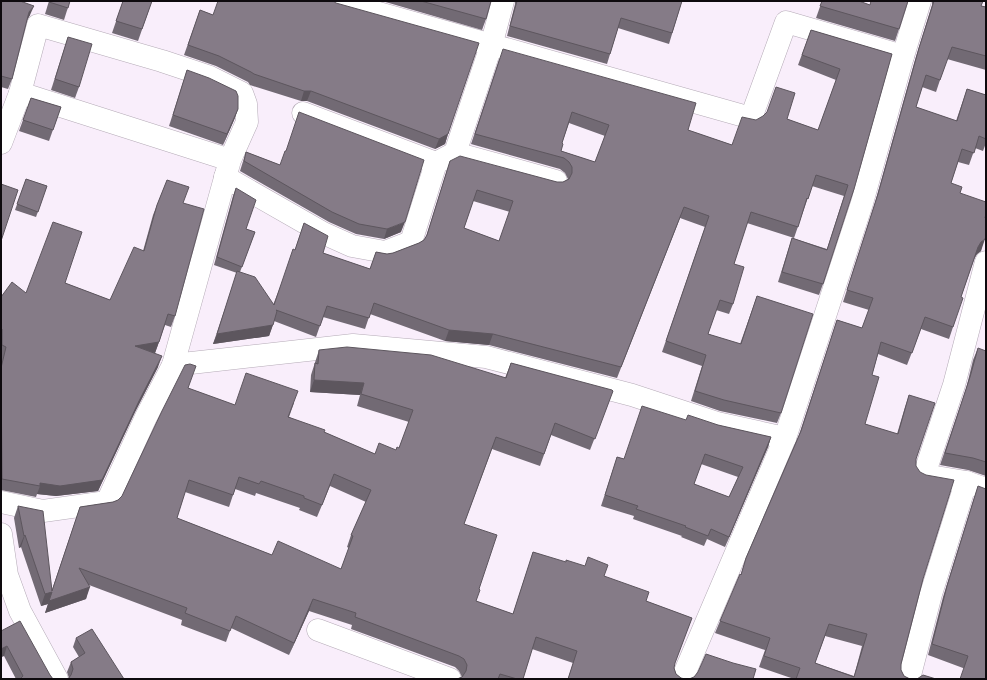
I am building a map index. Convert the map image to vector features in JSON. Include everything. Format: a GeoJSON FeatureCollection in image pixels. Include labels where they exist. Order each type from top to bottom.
{"type":"FeatureCollection","features":[{"type":"Feature","properties":{"kind":"street"},"geometry":{"type":"LineString","coordinates":[[336,1],[491,46],[622,80],[751,118],[786,22],[903,56]]}},
{"type":"Feature","properties":{"kind":"street"},"geometry":{"type":"LineString","coordinates":[[455,153],[491,46],[503,1]]}},
{"type":"Feature","properties":{"kind":"street"},"geometry":{"type":"LineString","coordinates":[[682,679],[785,438],[862,203],[920,1]]}},
{"type":"Feature","properties":{"kind":"street"},"geometry":{"type":"LineString","coordinates":[[1,143],[20,93],[38,25],[162,60],[210,76],[242,93],[246,104],[247,122],[228,168],[173,365],[146,417],[107,502],[43,511],[1,502]]}},
{"type":"Feature","properties":{"kind":"street"},"geometry":{"type":"LineString","coordinates":[[20,93],[228,168],[323,233],[352,246],[385,252],[411,242],[436,163],[455,153],[556,181]]}},
{"type":"Feature","properties":{"kind":"street"},"geometry":{"type":"LineString","coordinates":[[303,113],[436,163]]}},
{"type":"Feature","properties":{"kind":"street"},"geometry":{"type":"LineString","coordinates":[[986,262],[954,385],[924,475],[966,482],[986,489]]}},
{"type":"Feature","properties":{"kind":"street"},"geometry":{"type":"LineString","coordinates":[[173,365],[354,345],[486,357],[632,395],[717,423],[785,438]]}},
{"type":"Feature","properties":{"kind":"street"},"geometry":{"type":"LineString","coordinates":[[909,679],[931,594],[966,482]]}},
{"type":"Feature","properties":{"kind":"street"},"geometry":{"type":"LineString","coordinates":[[1,536],[7,575],[20,611],[57,679]]}},
{"type":"Feature","properties":{"kind":"street"},"geometry":{"type":"LineString","coordinates":[[318,630],[450,679]]}},
{"type":"Feature","properties":{"kind":"building"},"geometry":{"type":"Polygon","coordinates":[[[1,1],[20,1],[34,6],[29,12],[12,79],[1,76],[1,1]]]}},
{"type":"Feature","properties":{"kind":"building"},"geometry":{"type":"Polygon","coordinates":[[[49,1],[70,1],[68,8],[49,1]]]}},
{"type":"Feature","properties":{"kind":"building"},"geometry":{"type":"Polygon","coordinates":[[[123,1],[152,1],[142,29],[116,21],[123,1]]]}},
{"type":"Feature","properties":{"kind":"building"},"geometry":{"type":"Polygon","coordinates":[[[218,1],[333,1],[479,43],[448,134],[439,139],[311,91],[304,91],[254,74],[219,56],[188,45],[200,10],[213,15],[218,1]]]}},
{"type":"Feature","properties":{"kind":"building"},"geometry":{"type":"Polygon","coordinates":[[[421,1],[491,1],[486,19],[421,1]]]}},
{"type":"Feature","properties":{"kind":"building"},"geometry":{"type":"Polygon","coordinates":[[[517,1],[682,1],[672,33],[621,18],[610,54],[510,26],[517,1]]]}},
{"type":"Feature","properties":{"kind":"building"},"geometry":{"type":"Polygon","coordinates":[[[822,1],[859,1],[870,5],[871,1],[908,1],[899,29],[820,6],[822,1]]]}},
{"type":"Feature","properties":{"kind":"building"},"geometry":{"type":"Polygon","coordinates":[[[934,1],[983,1],[981,6],[986,7],[986,56],[952,47],[940,80],[926,75],[916,107],[957,121],[967,89],[986,95],[986,139],[979,136],[974,153],[962,149],[951,183],[962,187],[960,193],[986,202],[986,237],[978,247],[961,297],[963,298],[953,327],[925,317],[912,353],[881,342],[872,375],[879,377],[865,424],[898,434],[909,395],[935,403],[916,459],[916,466],[920,472],[926,475],[954,480],[923,579],[901,664],[901,670],[904,676],[910,679],[796,679],[800,668],[764,656],[770,638],[720,621],[740,574],[741,575],[746,558],[801,431],[837,320],[862,328],[873,298],[847,290],[878,194],[919,48],[934,1]],[[829,624],[815,663],[854,677],[867,634],[829,624]]]}},
{"type":"Feature","properties":{"kind":"building"},"geometry":{"type":"Polygon","coordinates":[[[811,30],[892,54],[854,189],[823,284],[782,272],[792,238],[827,250],[848,185],[816,175],[798,227],[751,212],[734,264],[744,267],[733,304],[720,300],[708,334],[741,344],[757,296],[813,314],[781,413],[724,400],[695,391],[706,355],[666,341],[709,216],[684,207],[621,367],[493,334],[449,330],[374,303],[369,318],[327,306],[320,326],[276,310],[273,325],[217,334],[237,271],[255,277],[274,305],[293,249],[295,250],[304,223],[328,236],[323,253],[370,269],[376,252],[387,254],[393,253],[424,240],[427,235],[450,161],[460,156],[557,182],[563,182],[569,179],[572,173],[572,167],[564,158],[475,134],[503,49],[696,103],[688,130],[732,145],[742,117],[756,120],[763,116],[767,112],[776,87],[795,93],[787,119],[818,130],[840,69],[802,55],[811,30]],[[572,112],[562,143],[561,151],[595,162],[609,125],[572,112]],[[477,190],[464,228],[499,241],[513,201],[477,190]]]}},
{"type":"Feature","properties":{"kind":"building"},"geometry":{"type":"Polygon","coordinates":[[[68,37],[92,44],[79,87],[55,79],[68,37]]]}},
{"type":"Feature","properties":{"kind":"building"},"geometry":{"type":"Polygon","coordinates":[[[187,70],[209,78],[236,91],[238,96],[238,109],[227,134],[173,115],[187,70]]]}},
{"type":"Feature","properties":{"kind":"building"},"geometry":{"type":"Polygon","coordinates":[[[31,98],[61,107],[53,130],[23,120],[31,98]]]}},
{"type":"Feature","properties":{"kind":"building"},"geometry":{"type":"Polygon","coordinates":[[[299,112],[424,160],[405,222],[387,229],[359,224],[332,212],[244,161],[246,152],[280,165],[299,112]]]}},
{"type":"Feature","properties":{"kind":"building"},"geometry":{"type":"Polygon","coordinates":[[[26,179],[47,186],[38,212],[17,204],[26,179]]]}},
{"type":"Feature","properties":{"kind":"building"},"geometry":{"type":"Polygon","coordinates":[[[167,180],[189,187],[183,203],[204,209],[175,316],[168,314],[159,342],[135,346],[162,356],[102,480],[60,486],[40,483],[40,486],[2,479],[1,368],[6,347],[2,345],[1,297],[12,282],[26,293],[53,222],[82,232],[65,283],[110,300],[134,247],[144,251],[157,205],[167,180]]]}},
{"type":"Feature","properties":{"kind":"building"},"geometry":{"type":"Polygon","coordinates":[[[1,184],[18,190],[1,241],[1,184]]]}},
{"type":"Feature","properties":{"kind":"building"},"geometry":{"type":"Polygon","coordinates":[[[236,188],[256,200],[246,229],[255,232],[242,267],[217,257],[236,188]]]}},
{"type":"Feature","properties":{"kind":"building"},"geometry":{"type":"Polygon","coordinates":[[[347,347],[431,355],[506,378],[511,363],[612,390],[613,391],[595,439],[555,423],[544,454],[496,437],[464,524],[497,535],[476,601],[513,614],[533,552],[585,566],[588,557],[608,565],[604,576],[649,592],[646,601],[692,618],[674,668],[676,674],[685,679],[568,679],[577,651],[536,637],[523,679],[517,679],[500,674],[498,679],[457,679],[462,677],[466,671],[467,665],[464,659],[459,656],[355,617],[356,613],[313,599],[294,643],[236,616],[230,631],[185,613],[187,608],[79,568],[90,587],[49,601],[52,592],[45,594],[25,535],[24,536],[18,506],[43,511],[52,591],[80,507],[113,502],[122,496],[185,365],[190,364],[196,366],[188,388],[235,405],[246,373],[298,391],[288,417],[325,430],[324,432],[375,454],[379,443],[396,450],[397,447],[399,448],[413,410],[361,394],[364,383],[314,380],[315,363],[318,364],[319,350],[347,347]],[[334,474],[322,505],[304,498],[304,496],[261,481],[259,484],[239,477],[233,495],[189,480],[177,518],[272,555],[278,541],[341,569],[353,536],[351,535],[371,490],[334,474]]]}},
{"type":"Feature","properties":{"kind":"building"},"geometry":{"type":"Polygon","coordinates":[[[978,348],[986,351],[986,462],[945,453],[978,348]]]}},
{"type":"Feature","properties":{"kind":"building"},"geometry":{"type":"Polygon","coordinates":[[[642,406],[686,420],[688,415],[718,425],[771,437],[729,537],[711,529],[708,536],[685,527],[686,526],[636,509],[638,506],[605,495],[617,457],[624,459],[642,406]],[[705,454],[694,484],[729,497],[743,467],[705,454]]]}},
{"type":"Feature","properties":{"kind":"building"},"geometry":{"type":"Polygon","coordinates":[[[978,486],[986,489],[986,679],[960,679],[968,656],[932,644],[947,586],[978,486]]]}},
{"type":"Feature","properties":{"kind":"building"},"geometry":{"type":"Polygon","coordinates":[[[20,621],[53,679],[22,679],[21,678],[23,676],[7,646],[1,649],[1,631],[20,621]]]}},
{"type":"Feature","properties":{"kind":"building"},"geometry":{"type":"Polygon","coordinates":[[[92,629],[124,679],[68,679],[73,669],[71,662],[85,653],[76,638],[92,629]]]}},
{"type":"Feature","properties":{"kind":"building"},"geometry":{"type":"Polygon","coordinates":[[[706,654],[756,669],[753,679],[689,679],[694,677],[698,672],[706,654]]]}},
{"type":"Feature","properties":{"kind":"building"},"geometry":{"type":"Polygon","coordinates":[[[923,675],[936,679],[917,679],[923,675]]]}}]}
